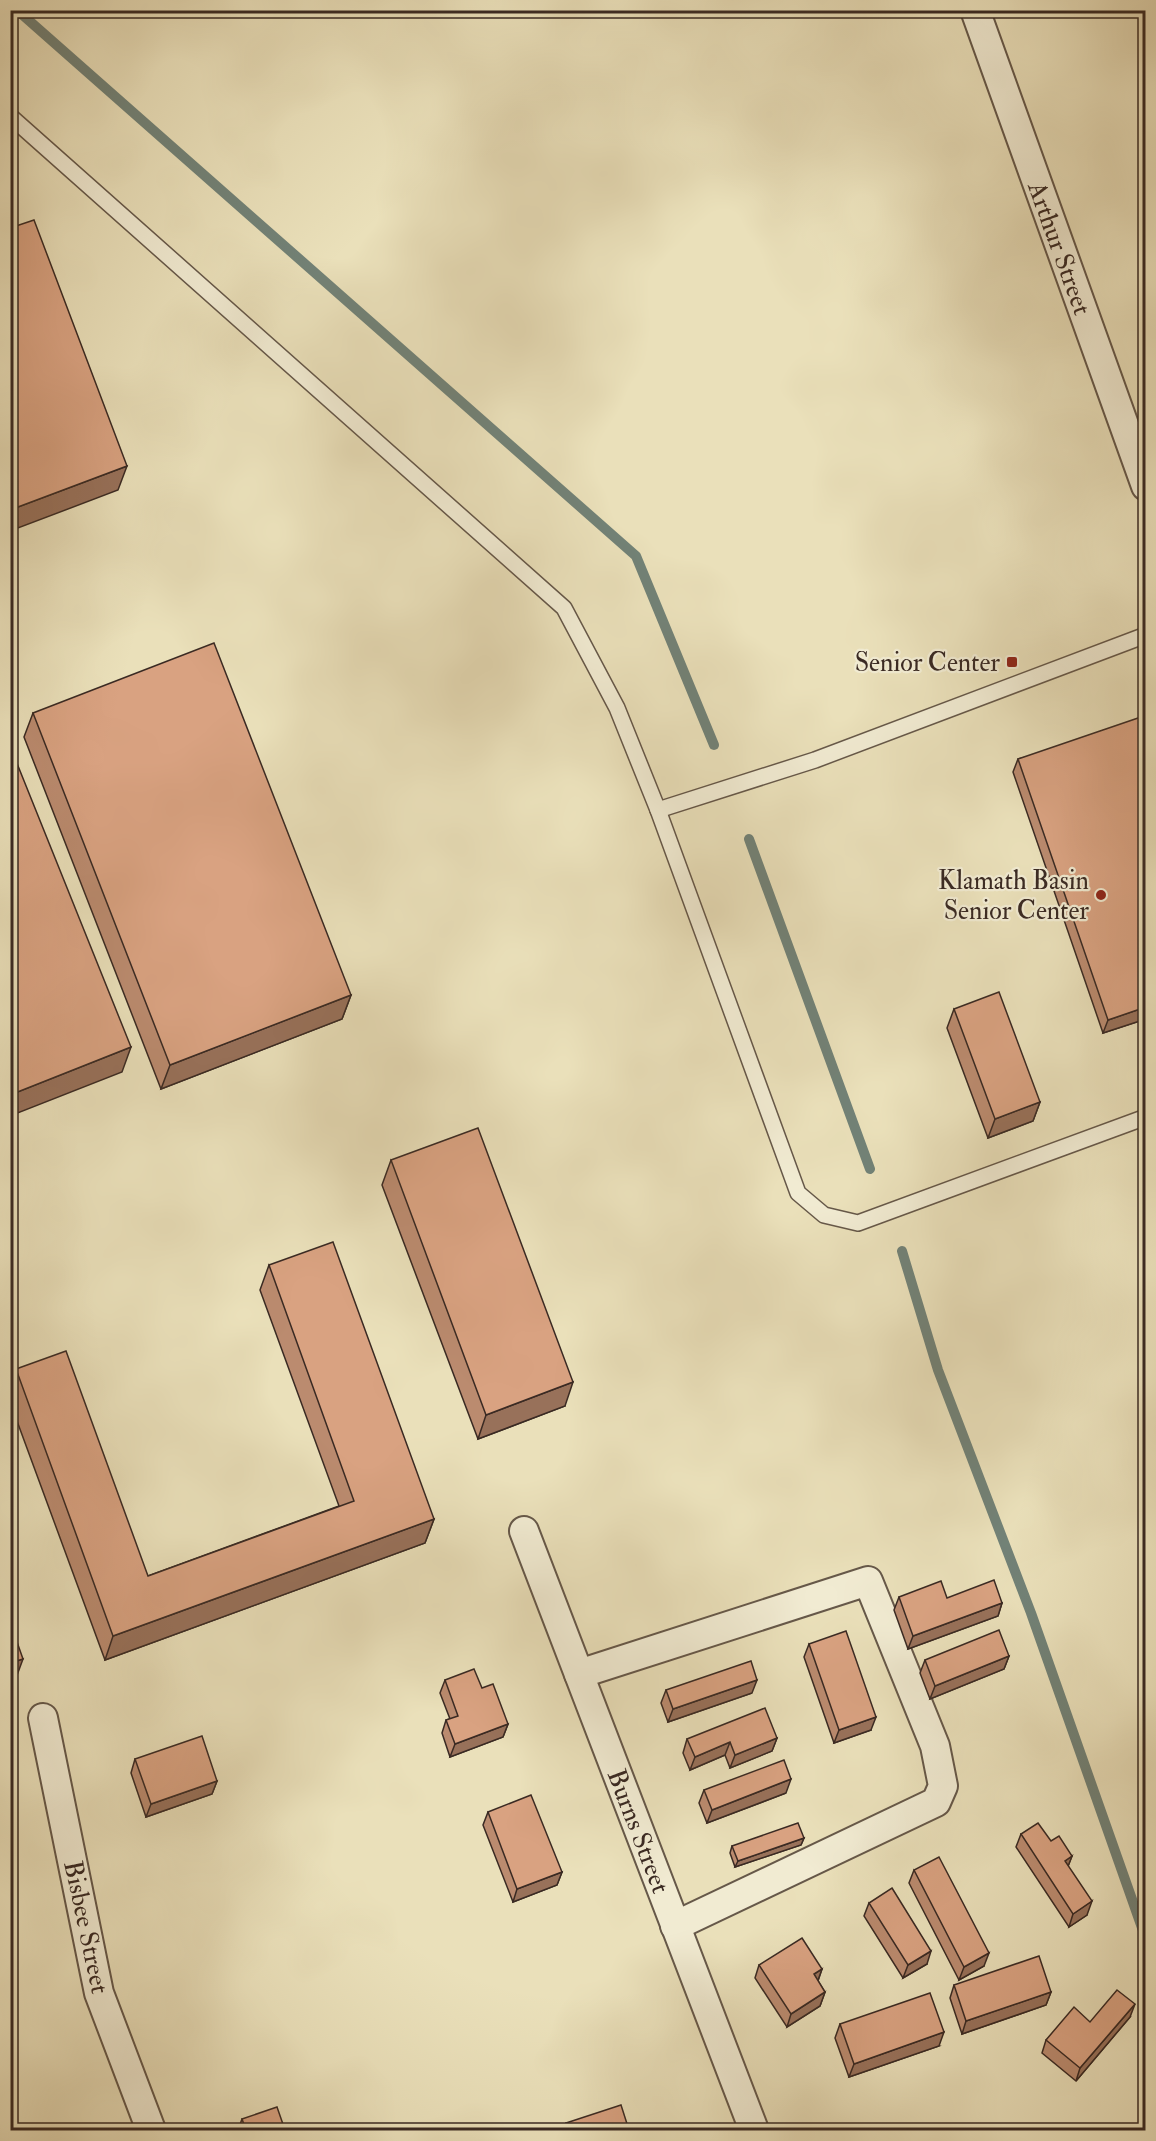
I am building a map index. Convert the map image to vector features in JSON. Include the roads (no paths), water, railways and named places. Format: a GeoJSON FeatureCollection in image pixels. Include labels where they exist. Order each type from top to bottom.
{"type":"FeatureCollection","features":[{"type":"Feature","properties":{"kind":"street","name":"Arthur Street"},"geometry":{"type":"LineString","coordinates":[[975,10],[1146,486]]}},
{"type":"Feature","properties":{"kind":"street","name":"Burns Street"},"geometry":{"type":"LineString","coordinates":[[524,1531],[754,2130]]}},
{"type":"Feature","properties":{"kind":"street"},"geometry":{"type":"LineString","coordinates":[[579,1674],[868,1581],[935,1746],[943,1786],[936,1802],[675,1926]]}},
{"type":"Feature","properties":{"kind":"street","name":"Bisbee Street"},"geometry":{"type":"LineString","coordinates":[[43,1718],[99,1993],[151,2130]]}},
{"type":"Feature","properties":{"kind":"lane"},"geometry":{"type":"LineString","coordinates":[[10,116],[564,608],[617,708],[658,810],[798,1193],[824,1215],[858,1223],[1146,1117]]}},
{"type":"Feature","properties":{"kind":"lane"},"geometry":{"type":"LineString","coordinates":[[658,810],[816,760],[1146,635]]}},
{"type":"Feature","properties":{"kind":"waterway"},"geometry":{"type":"LineString","coordinates":[[17,10],[636,556],[714,745]]}},
{"type":"Feature","properties":{"kind":"waterway"},"geometry":{"type":"LineString","coordinates":[[749,839],[870,1169]]}},
{"type":"Feature","properties":{"kind":"waterway"},"geometry":{"type":"LineString","coordinates":[[902,1251],[938,1370],[1031,1613],[1146,1939]]}},
{"type":"Feature","properties":{"kind":"place","name":"Senior Center"},"geometry":{"type":"Point","coordinates":[1012,662]}},
{"type":"Feature","properties":{"kind":"place","name":"Klamath Basin Senior Center"},"geometry":{"type":"Point","coordinates":[1101,895]}}]}
